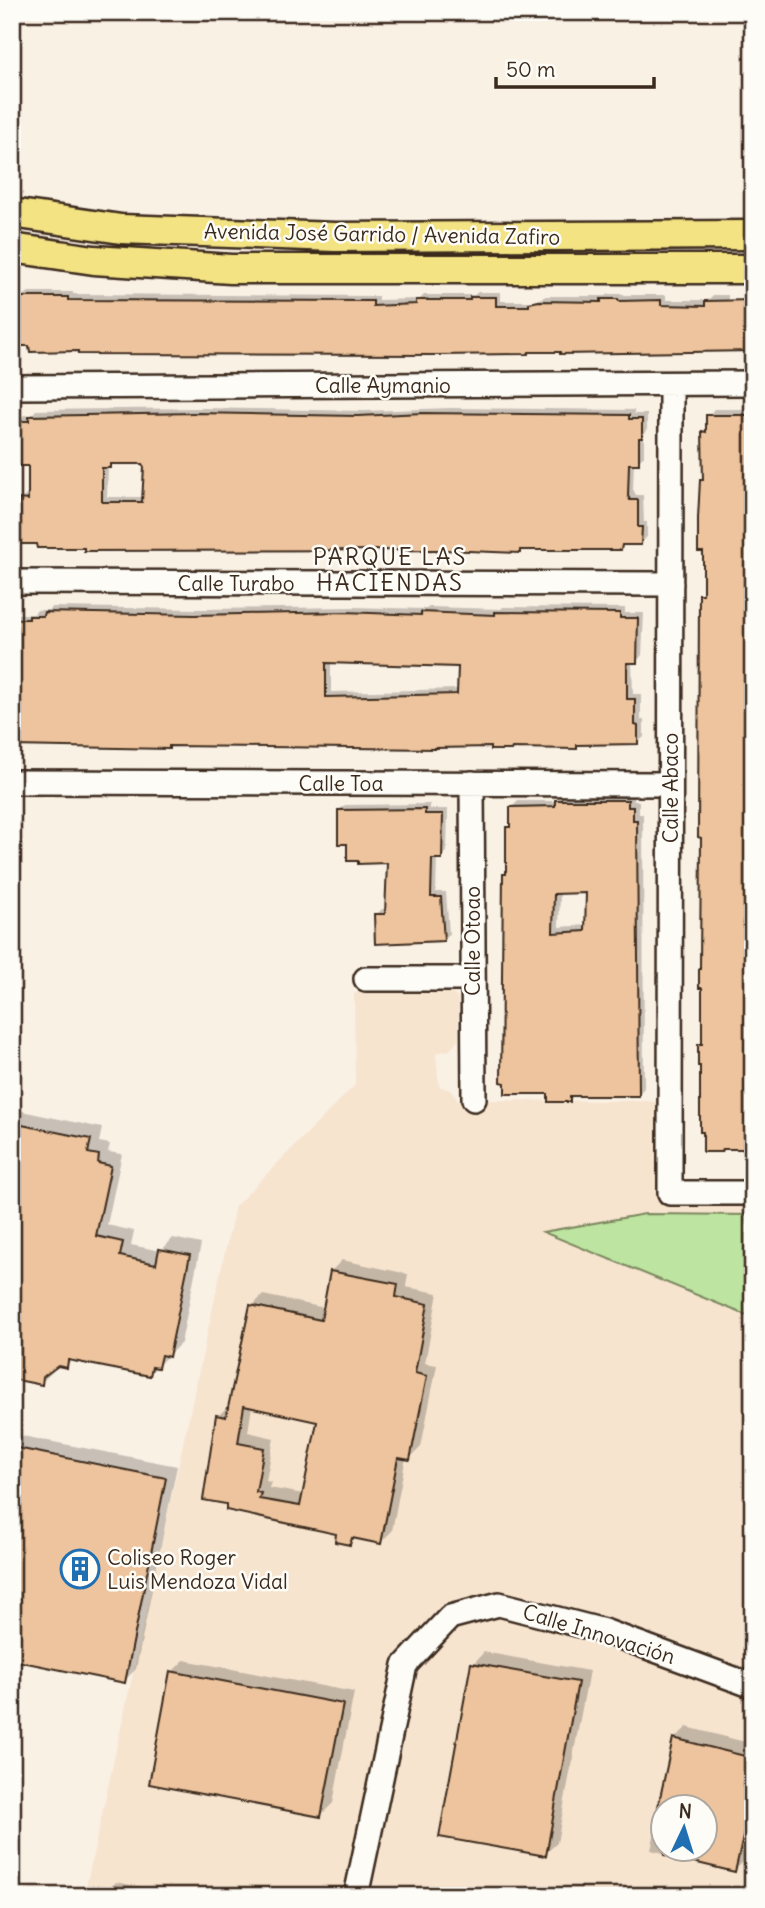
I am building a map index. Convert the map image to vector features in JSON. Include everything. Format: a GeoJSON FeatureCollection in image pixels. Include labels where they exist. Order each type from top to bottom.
{"type":"FeatureCollection","features":[{"type":"Feature","properties":{"kind":"main road","name":"Avenida José Garrido / Avenida Zafiro"},"geometry":{"type":"LineString","coordinates":[[12,213],[121,229],[335,237],[753,235]]}},
{"type":"Feature","properties":{"kind":"main road","name":"Avenida José Garrido / Avenida Zafiro"},"geometry":{"type":"LineString","coordinates":[[12,248],[94,260],[231,269],[753,269]]}},
{"type":"Feature","properties":{"kind":"street","name":"Calle Aymanio"},"geometry":{"type":"LineString","coordinates":[[12,387],[753,383]]}},
{"type":"Feature","properties":{"kind":"street","name":"Calle Abaco"},"geometry":{"type":"LineString","coordinates":[[671,384],[670,1193],[753,1193]]}},
{"type":"Feature","properties":{"kind":"street","name":"Calle Turabo"},"geometry":{"type":"LineString","coordinates":[[12,582],[671,584]]}},
{"type":"Feature","properties":{"kind":"street","name":"Calle Toa"},"geometry":{"type":"LineString","coordinates":[[12,782],[670,784]]}},
{"type":"Feature","properties":{"kind":"street","name":"Calle Otoao"},"geometry":{"type":"LineString","coordinates":[[472,783],[474,1099]]}},
{"type":"Feature","properties":{"kind":"street"},"geometry":{"type":"LineString","coordinates":[[366,979],[472,979]]}},
{"type":"Feature","properties":{"kind":"street","name":"Calle Innovación"},"geometry":{"type":"LineString","coordinates":[[356,1896],[405,1665],[450,1617],[499,1604],[604,1631],[753,1686]]}},
{"type":"Feature","properties":{"kind":"shaded area"},"geometry":{"type":"Polygon","coordinates":[[[354,993],[451,993],[458,998],[458,1040],[450,1050],[436,1053],[439,1086],[450,1090],[458,1100],[647,1101],[670,1104],[670,1190],[753,1190],[753,1896],[84,1896],[235,1206],[355,1085],[354,993]]]}},
{"type":"Feature","properties":{"kind":"green space"},"geometry":{"type":"Polygon","coordinates":[[[645,1214],[753,1215],[753,1318],[543,1232],[645,1214]]]}},
{"type":"Feature","properties":{"kind":"building"},"geometry":{"type":"Polygon","coordinates":[[[21,297],[68,297],[68,300],[373,301],[373,306],[416,304],[416,300],[470,300],[470,297],[496,297],[496,306],[529,306],[529,303],[539,301],[601,302],[601,299],[618,299],[661,300],[661,305],[705,306],[705,301],[753,300],[753,351],[437,355],[30,352],[29,346],[12,346],[12,302],[21,302],[21,297]]]}},
{"type":"Feature","properties":{"kind":"building"},"geometry":{"type":"Polygon","coordinates":[[[196,413],[358,416],[423,413],[629,415],[629,419],[642,419],[639,464],[629,464],[628,496],[630,500],[638,500],[638,527],[642,527],[641,545],[622,545],[621,550],[520,550],[520,553],[444,550],[84,551],[84,548],[37,548],[36,544],[14,544],[14,525],[19,525],[19,499],[28,500],[28,466],[19,466],[16,421],[29,421],[29,416],[196,413]],[[111,464],[111,468],[102,468],[102,502],[142,502],[142,464],[111,464]]]}},
{"type":"Feature","properties":{"kind":"building"},"geometry":{"type":"Polygon","coordinates":[[[706,415],[751,415],[753,425],[752,1138],[748,1138],[748,1149],[723,1149],[722,1152],[703,1152],[698,1066],[698,1044],[702,1044],[702,988],[699,988],[701,838],[698,837],[699,594],[703,594],[703,552],[698,552],[698,518],[700,480],[703,480],[702,431],[706,432],[706,415]]]}},
{"type":"Feature","properties":{"kind":"building"},"geometry":{"type":"Polygon","coordinates":[[[44,612],[194,615],[345,612],[421,615],[421,612],[495,615],[495,612],[620,613],[620,618],[638,618],[637,663],[627,663],[627,699],[635,699],[638,744],[577,745],[577,749],[511,750],[490,750],[490,747],[435,749],[169,746],[169,749],[12,746],[12,619],[43,616],[44,612]],[[326,663],[326,697],[457,694],[458,667],[326,663]]]}},
{"type":"Feature","properties":{"kind":"building"},"geometry":{"type":"Polygon","coordinates":[[[555,800],[628,800],[628,807],[633,807],[633,820],[637,820],[639,1096],[570,1096],[570,1102],[548,1102],[548,1094],[505,1094],[505,1083],[501,1082],[506,827],[510,827],[510,807],[555,806],[555,800]],[[586,893],[554,894],[553,933],[585,931],[586,893]]]}},
{"type":"Feature","properties":{"kind":"building"},"geometry":{"type":"Polygon","coordinates":[[[425,809],[425,814],[443,814],[442,859],[432,859],[431,897],[441,897],[444,941],[375,944],[374,914],[385,914],[387,863],[358,864],[358,861],[347,861],[347,844],[338,844],[338,810],[425,809]]]}},
{"type":"Feature","properties":{"kind":"building"},"geometry":{"type":"Polygon","coordinates":[[[12,1123],[91,1139],[88,1153],[99,1155],[98,1163],[111,1166],[96,1236],[123,1242],[120,1256],[156,1264],[159,1249],[190,1255],[169,1357],[161,1355],[158,1368],[152,1367],[150,1376],[68,1360],[67,1368],[58,1366],[43,1377],[42,1385],[12,1379],[12,1123]]]}},
{"type":"Feature","properties":{"kind":"building"},"geometry":{"type":"Polygon","coordinates":[[[330,1271],[398,1284],[396,1297],[428,1304],[415,1373],[427,1376],[410,1460],[398,1458],[381,1544],[352,1538],[350,1545],[335,1542],[336,1534],[226,1510],[226,1504],[203,1500],[216,1415],[226,1417],[250,1305],[321,1320],[330,1271]],[[244,1406],[238,1443],[264,1448],[256,1492],[261,1493],[259,1499],[300,1506],[317,1422],[244,1406]]]}},
{"type":"Feature","properties":{"kind":"building","name":"Coliseo Roger Luis Mendoza Vidal"},"geometry":{"type":"Polygon","coordinates":[[[12,1447],[166,1478],[125,1683],[12,1660],[12,1447]]]}},
{"type":"Feature","properties":{"kind":"building"},"geometry":{"type":"Polygon","coordinates":[[[471,1663],[578,1682],[546,1856],[439,1837],[471,1663]]]}},
{"type":"Feature","properties":{"kind":"building"},"geometry":{"type":"Polygon","coordinates":[[[170,1671],[343,1704],[321,1817],[149,1784],[170,1671]]]}},
{"type":"Feature","properties":{"kind":"building"},"geometry":{"type":"Polygon","coordinates":[[[673,1738],[753,1758],[753,1794],[735,1872],[693,1862],[720,1862],[720,1792],[661,1792],[673,1738]]]}},
{"type":"Feature","properties":{"kind":"place","name":"Coliseo Roger Luis Mendoza Vidal"},"geometry":{"type":"Point","coordinates":[80,1569]}},
{"type":"Feature","properties":{"kind":"district","name":"PARQUE LAS HACIENDAS"},"geometry":{"type":"Point","coordinates":[390,569]}}]}
